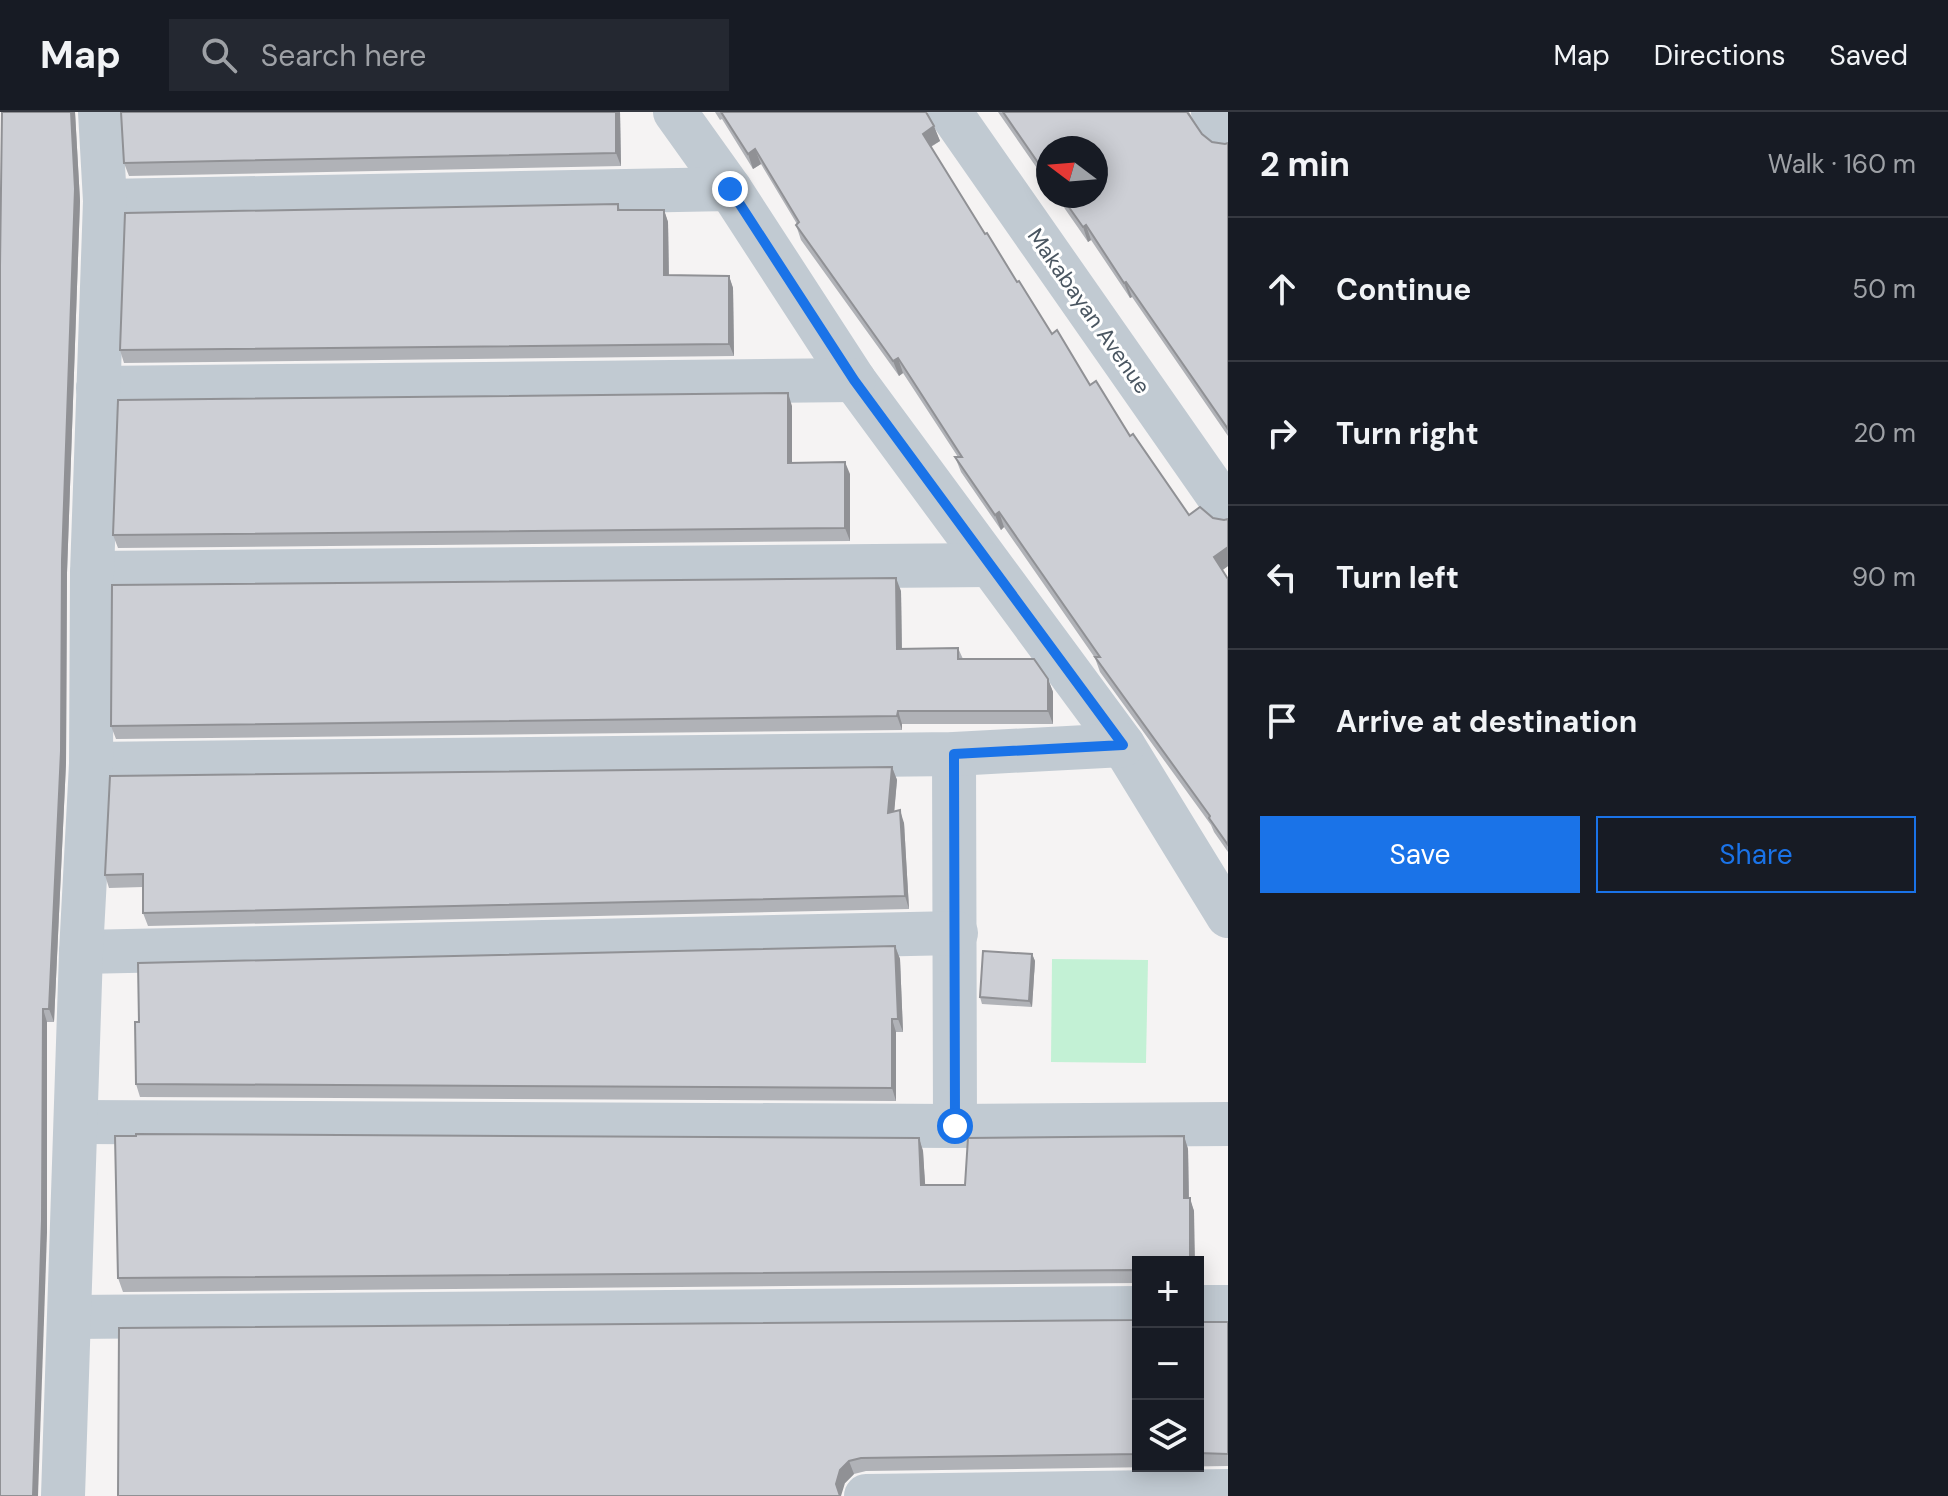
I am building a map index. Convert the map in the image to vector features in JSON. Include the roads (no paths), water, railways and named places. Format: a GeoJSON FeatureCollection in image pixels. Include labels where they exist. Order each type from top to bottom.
{"type":"FeatureCollection","features":[{"type":"Feature","properties":{"kind":"street"},"geometry":{"type":"LineString","coordinates":[[63,1496],[81,952],[91,764],[92,573],[105,201],[100,112]]}},
{"type":"Feature","properties":{"kind":"street"},"geometry":{"type":"LineString","coordinates":[[675,112],[730,189],[854,380],[1123,745],[1228,916]]}},
{"type":"Feature","properties":{"kind":"street","name":"Makabayan Avenue"},"geometry":{"type":"LineString","coordinates":[[950,112],[1228,510]]}},
{"type":"Feature","properties":{"kind":"street"},"geometry":{"type":"LineString","coordinates":[[1213,112],[1228,134]]}},
{"type":"Feature","properties":{"kind":"street"},"geometry":{"type":"LineString","coordinates":[[105,201],[730,189]]}},
{"type":"Feature","properties":{"kind":"street"},"geometry":{"type":"LineString","coordinates":[[98,388],[854,380]]}},
{"type":"Feature","properties":{"kind":"street"},"geometry":{"type":"LineString","coordinates":[[92,573],[989,565]]}},
{"type":"Feature","properties":{"kind":"street"},"geometry":{"type":"LineString","coordinates":[[91,764],[954,754],[1123,745]]}},
{"type":"Feature","properties":{"kind":"street"},"geometry":{"type":"LineString","coordinates":[[954,754],[955,1126]]}},
{"type":"Feature","properties":{"kind":"street"},"geometry":{"type":"LineString","coordinates":[[81,952],[956,933]]}},
{"type":"Feature","properties":{"kind":"street"},"geometry":{"type":"LineString","coordinates":[[77,1122],[955,1126],[1228,1124]]}},
{"type":"Feature","properties":{"kind":"street"},"geometry":{"type":"LineString","coordinates":[[1204,1307],[1228,1307]]}},
{"type":"Feature","properties":{"kind":"street"},"geometry":{"type":"LineString","coordinates":[[70,1317],[1132,1308]]}},
{"type":"Feature","properties":{"kind":"street"},"geometry":{"type":"LineString","coordinates":[[866,1496],[1228,1491]]}}]}
